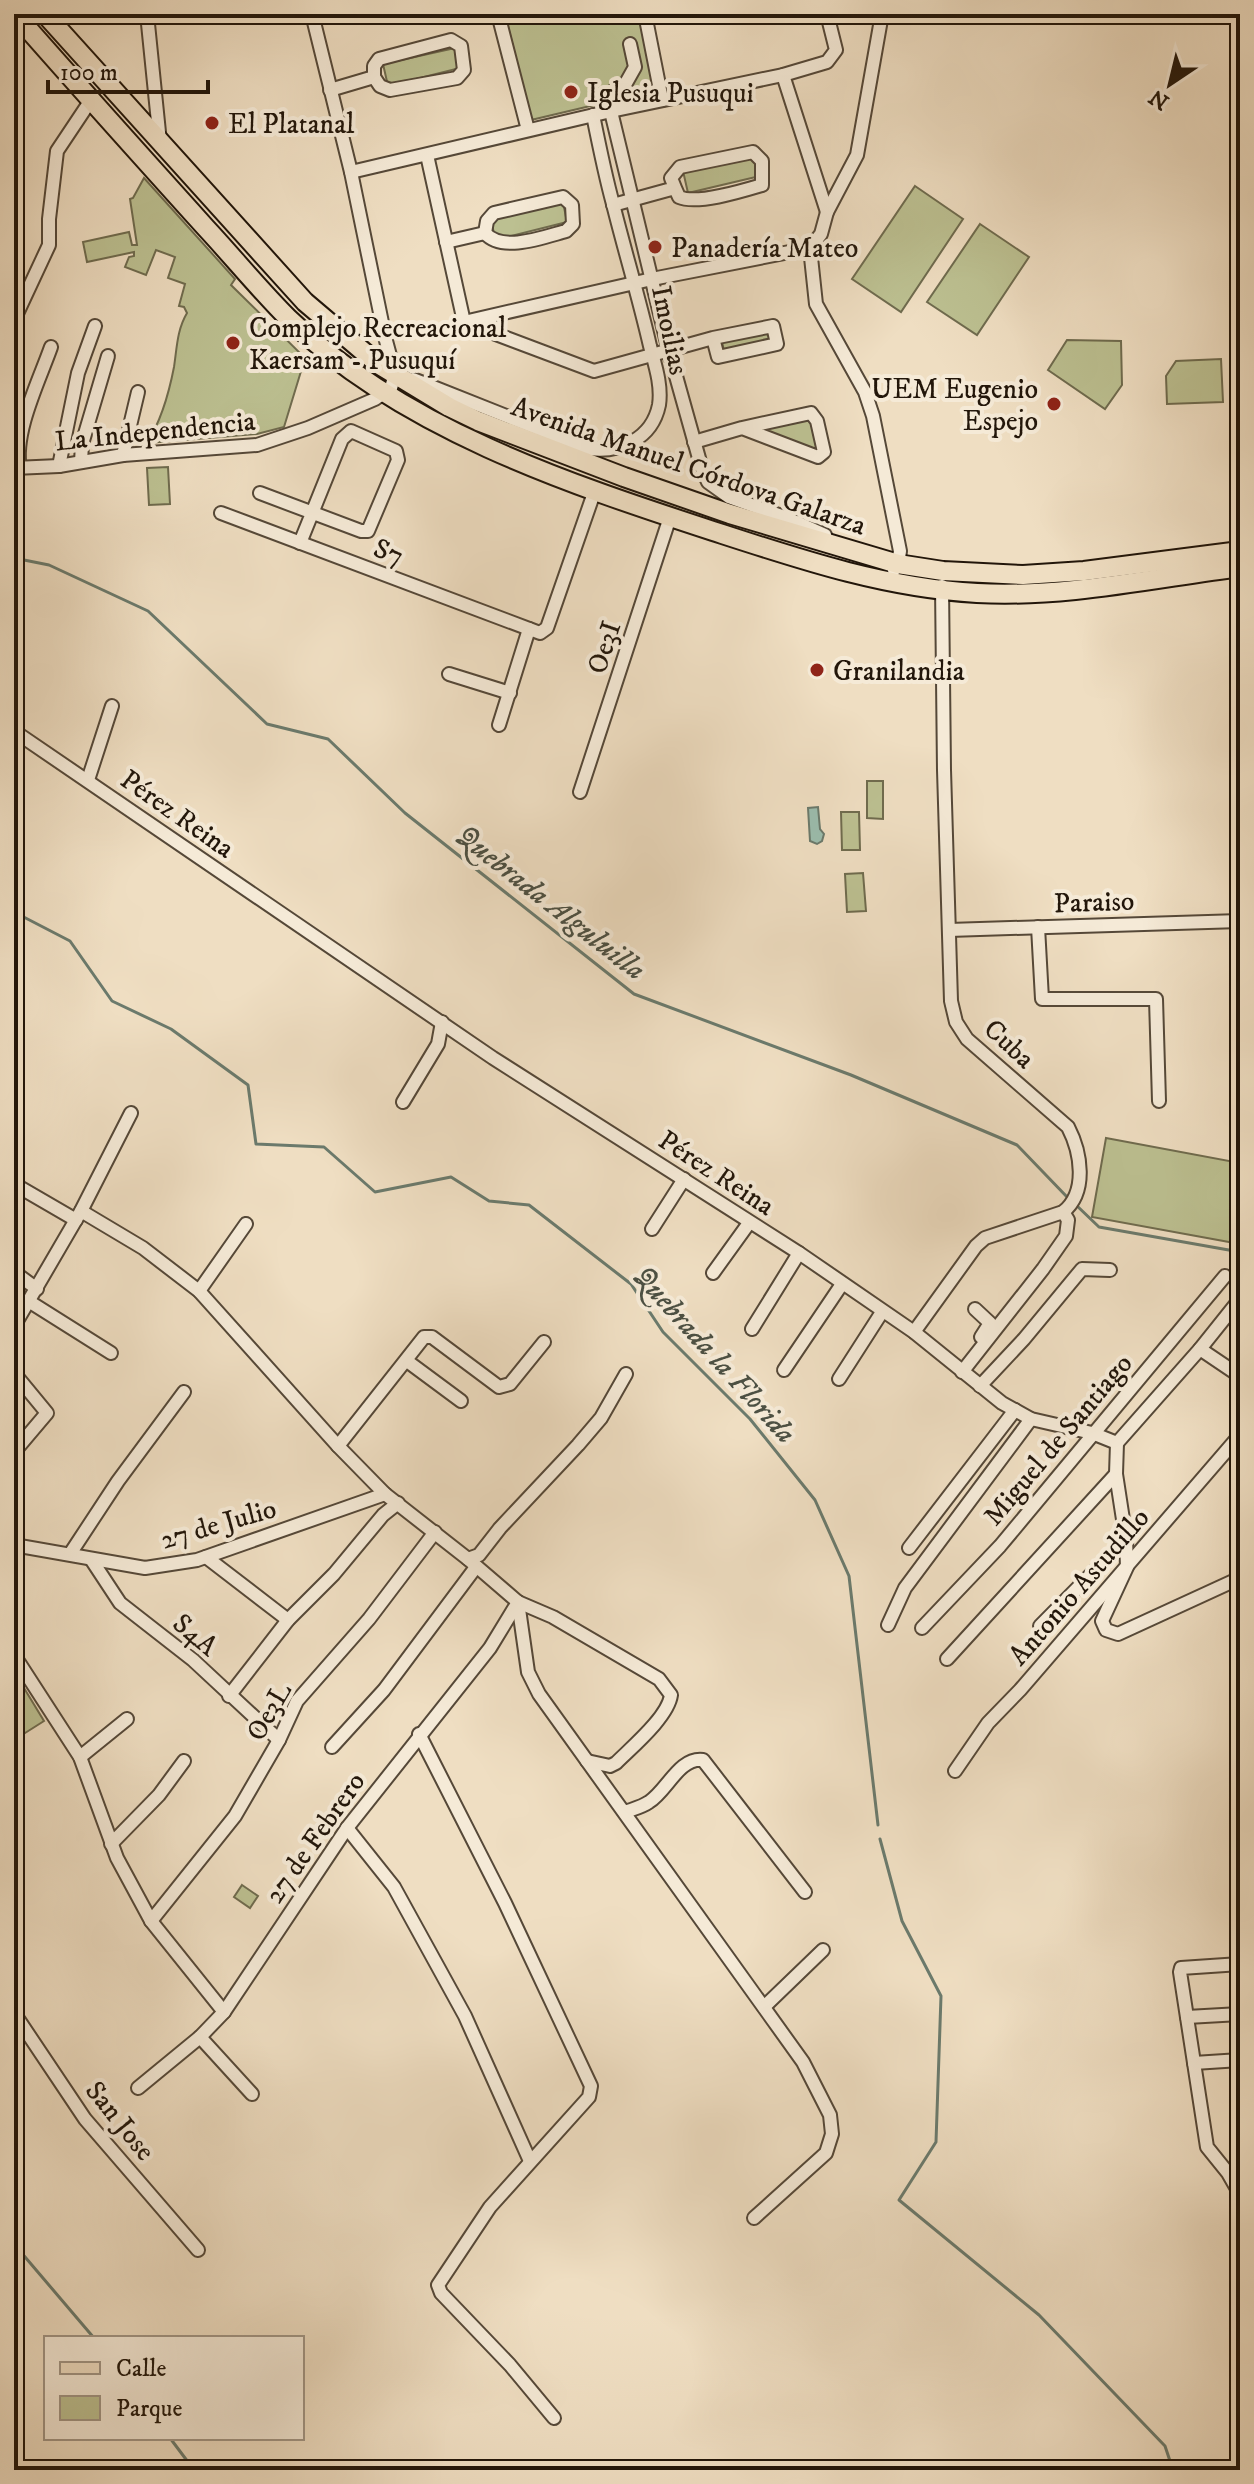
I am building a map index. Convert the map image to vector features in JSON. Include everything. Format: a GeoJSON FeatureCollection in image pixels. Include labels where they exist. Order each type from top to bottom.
{"type":"FeatureCollection","features":[{"type":"Feature","properties":{"kind":"main road","name":"Avenida Manuel Córdova Galarza"},"geometry":{"type":"LineString","coordinates":[[15,14],[289,318],[346,366],[386,393],[492,450],[670,517],[833,570],[886,581],[1054,573],[1240,551]]}},
{"type":"Feature","properties":{"kind":"main road","name":"Avenida Manuel Córdova Galarza"},"geometry":{"type":"LineString","coordinates":[[45,14],[305,302],[354,345],[449,407],[506,433],[730,514],[942,580],[1009,593],[1081,588],[1240,567]]}},
{"type":"Feature","properties":{"kind":"street"},"geometry":{"type":"LineString","coordinates":[[147,14],[160,142]]}},
{"type":"Feature","properties":{"kind":"street"},"geometry":{"type":"LineString","coordinates":[[312,14],[351,172],[395,374],[386,393]]}},
{"type":"Feature","properties":{"kind":"street"},"geometry":{"type":"LineString","coordinates":[[498,14],[528,130]]}},
{"type":"Feature","properties":{"kind":"street"},"geometry":{"type":"LineString","coordinates":[[645,14],[662,100]]}},
{"type":"Feature","properties":{"kind":"street"},"geometry":{"type":"LineString","coordinates":[[351,172],[593,115],[783,75],[827,62],[836,50],[827,14]]}},
{"type":"Feature","properties":{"kind":"street"},"geometry":{"type":"LineString","coordinates":[[464,322],[636,282],[810,248],[821,234],[827,212],[857,155],[882,14]]}},
{"type":"Feature","properties":{"kind":"street"},"geometry":{"type":"LineString","coordinates":[[451,40],[461,46],[464,62],[461,74],[446,80],[390,90],[380,86],[374,77],[374,66],[379,59],[451,40]]}},
{"type":"Feature","properties":{"kind":"street"},"geometry":{"type":"LineString","coordinates":[[630,44],[635,67],[626,83],[607,95],[669,351],[702,469],[708,482],[717,490],[805,525],[855,553]]}},
{"type":"Feature","properties":{"kind":"street"},"geometry":{"type":"LineString","coordinates":[[783,75],[827,212]]}},
{"type":"Feature","properties":{"kind":"street"},"geometry":{"type":"LineString","coordinates":[[330,90],[374,77]]}},
{"type":"Feature","properties":{"kind":"street"},"geometry":{"type":"LineString","coordinates":[[14,320],[49,245],[57,151],[91,100]]}},
{"type":"Feature","properties":{"kind":"street","name":"Imoilias"},"geometry":{"type":"LineString","coordinates":[[395,374],[421,381],[563,440],[603,451],[634,441],[648,429],[656,414],[660,392],[636,282],[613,205],[593,115]]}},
{"type":"Feature","properties":{"kind":"street"},"geometry":{"type":"LineString","coordinates":[[753,152],[762,161],[762,185],[745,192],[690,201],[679,197],[675,188],[671,178],[680,167],[753,152]]}},
{"type":"Feature","properties":{"kind":"street"},"geometry":{"type":"LineString","coordinates":[[427,155],[464,322]]}},
{"type":"Feature","properties":{"kind":"street"},"geometry":{"type":"LineString","coordinates":[[613,205],[675,188]]}},
{"type":"Feature","properties":{"kind":"street"},"geometry":{"type":"LineString","coordinates":[[446,242],[485,233],[497,242],[555,234],[573,224],[572,205],[563,197],[494,213],[487,221],[485,233]]}},
{"type":"Feature","properties":{"kind":"street"},"geometry":{"type":"LineString","coordinates":[[810,248],[816,304],[865,392],[873,416],[900,551],[898,564],[886,581]]}},
{"type":"Feature","properties":{"kind":"street"},"geometry":{"type":"LineString","coordinates":[[464,322],[594,371],[713,338],[773,326],[777,344],[718,357],[713,338]]}},
{"type":"Feature","properties":{"kind":"street"},"geometry":{"type":"LineString","coordinates":[[59,466],[78,373],[95,326]]}},
{"type":"Feature","properties":{"kind":"street"},"geometry":{"type":"LineString","coordinates":[[17,468],[21,437],[51,347]]}},
{"type":"Feature","properties":{"kind":"street"},"geometry":{"type":"LineString","coordinates":[[81,462],[82,444],[108,356]]}},
{"type":"Feature","properties":{"kind":"street"},"geometry":{"type":"LineString","coordinates":[[123,455],[138,392]]}},
{"type":"Feature","properties":{"kind":"street","name":"La Independencia"},"geometry":{"type":"LineString","coordinates":[[17,468],[267,443],[386,393]]}},
{"type":"Feature","properties":{"kind":"street"},"geometry":{"type":"LineString","coordinates":[[694,442],[742,428],[811,413],[817,421],[824,452],[818,457],[742,428]]}},
{"type":"Feature","properties":{"kind":"street"},"geometry":{"type":"LineString","coordinates":[[260,493],[312,513],[368,531],[398,460],[396,451],[351,431],[346,433],[312,513],[300,543]]}},
{"type":"Feature","properties":{"kind":"street"},"geometry":{"type":"LineString","coordinates":[[499,725],[534,631],[547,628],[595,490]]}},
{"type":"Feature","properties":{"kind":"street","name":"S7"},"geometry":{"type":"LineString","coordinates":[[221,513],[534,631]]}},
{"type":"Feature","properties":{"kind":"street","name":"Oe3I"},"geometry":{"type":"LineString","coordinates":[[580,792],[670,517]]}},
{"type":"Feature","properties":{"kind":"street","name":"Cuba"},"geometry":{"type":"LineString","coordinates":[[942,580],[951,1001],[956,1022],[967,1039],[1068,1127],[1077,1144],[1080,1165],[1078,1186],[1069,1207],[1063,1212],[1068,1220],[1066,1236],[1026,1292],[959,1370]]}},
{"type":"Feature","properties":{"kind":"street"},"geometry":{"type":"LineString","coordinates":[[449,674],[510,693]]}},
{"type":"Feature","properties":{"kind":"street"},"geometry":{"type":"LineString","coordinates":[[88,780],[112,706]]}},
{"type":"Feature","properties":{"kind":"street","name":"Pérez Reina"},"geometry":{"type":"LineString","coordinates":[[14,731],[442,1022],[799,1253],[914,1332],[959,1370],[1015,1410],[1031,1419],[1092,1433],[1117,1443]]}},
{"type":"Feature","properties":{"kind":"street","name":"Paraiso"},"geometry":{"type":"LineString","coordinates":[[949,930],[1240,921]]}},
{"type":"Feature","properties":{"kind":"street"},"geometry":{"type":"LineString","coordinates":[[1038,927],[1042,999],[1156,999],[1159,1101]]}},
{"type":"Feature","properties":{"kind":"street"},"geometry":{"type":"LineString","coordinates":[[403,1102],[438,1044],[442,1022]]}},
{"type":"Feature","properties":{"kind":"street"},"geometry":{"type":"LineString","coordinates":[[14,1326],[79,1216],[131,1113]]}},
{"type":"Feature","properties":{"kind":"street"},"geometry":{"type":"LineString","coordinates":[[652,1229],[684,1179]]}},
{"type":"Feature","properties":{"kind":"street"},"geometry":{"type":"LineString","coordinates":[[14,1184],[143,1248],[199,1291],[385,1494],[518,1602],[553,1617],[659,1679],[671,1695],[670,1704],[663,1714],[616,1763],[610,1766],[587,1761]]}},
{"type":"Feature","properties":{"kind":"street"},"geometry":{"type":"LineString","coordinates":[[914,1332],[985,1238],[1063,1212]]}},
{"type":"Feature","properties":{"kind":"street"},"geometry":{"type":"LineString","coordinates":[[713,1273],[749,1223]]}},
{"type":"Feature","properties":{"kind":"street"},"geometry":{"type":"LineString","coordinates":[[199,1291],[246,1224]]}},
{"type":"Feature","properties":{"kind":"street"},"geometry":{"type":"LineString","coordinates":[[752,1329],[799,1253]]}},
{"type":"Feature","properties":{"kind":"street"},"geometry":{"type":"LineString","coordinates":[[980,1386],[1082,1269],[1110,1270]]}},
{"type":"Feature","properties":{"kind":"street"},"geometry":{"type":"LineString","coordinates":[[14,1272],[37,1289]]}},
{"type":"Feature","properties":{"kind":"street","name":"Miguel de Santiago"},"geometry":{"type":"LineString","coordinates":[[922,1628],[1000,1546],[1225,1276]]}},
{"type":"Feature","properties":{"kind":"street"},"geometry":{"type":"LineString","coordinates":[[784,1370],[842,1284]]}},
{"type":"Feature","properties":{"kind":"street"},"geometry":{"type":"LineString","coordinates":[[1240,1299],[1117,1443],[1116,1474],[1127,1567],[1102,1621],[1106,1630],[1118,1634],[1240,1578]]}},
{"type":"Feature","properties":{"kind":"street"},"geometry":{"type":"LineString","coordinates":[[30,1302],[111,1353]]}},
{"type":"Feature","properties":{"kind":"street"},"geometry":{"type":"LineString","coordinates":[[959,1370],[990,1323],[975,1309]]}},
{"type":"Feature","properties":{"kind":"street"},"geometry":{"type":"LineString","coordinates":[[839,1379],[882,1312]]}},
{"type":"Feature","properties":{"kind":"street"},"geometry":{"type":"LineString","coordinates":[[338,1446],[428,1336],[499,1387],[506,1387],[544,1342]]}},
{"type":"Feature","properties":{"kind":"street"},"geometry":{"type":"LineString","coordinates":[[1200,1349],[1240,1376]]}},
{"type":"Feature","properties":{"kind":"street"},"geometry":{"type":"LineString","coordinates":[[407,1361],[461,1401]]}},
{"type":"Feature","properties":{"kind":"street"},"geometry":{"type":"LineString","coordinates":[[14,1373],[47,1413],[14,1452]]}},
{"type":"Feature","properties":{"kind":"street"},"geometry":{"type":"LineString","coordinates":[[332,1747],[384,1690],[500,1528],[601,1418],[626,1374]]}},
{"type":"Feature","properties":{"kind":"street"},"geometry":{"type":"LineString","coordinates":[[70,1554],[118,1481],[184,1392]]}},
{"type":"Feature","properties":{"kind":"street"},"geometry":{"type":"LineString","coordinates":[[909,1548],[1015,1410]]}},
{"type":"Feature","properties":{"kind":"street"},"geometry":{"type":"LineString","coordinates":[[888,1625],[905,1588],[1031,1419]]}},
{"type":"Feature","properties":{"kind":"street","name":"Antonio Astudillo"},"geometry":{"type":"LineString","coordinates":[[955,1771],[988,1723],[1240,1435]]}},
{"type":"Feature","properties":{"kind":"street"},"geometry":{"type":"LineString","coordinates":[[947,1659],[1116,1474]]}},
{"type":"Feature","properties":{"kind":"street","name":"27 de Julio"},"geometry":{"type":"LineString","coordinates":[[14,1545],[145,1568],[206,1557],[385,1494]]}},
{"type":"Feature","properties":{"kind":"street"},"geometry":{"type":"LineString","coordinates":[[229,1696],[288,1620],[334,1574],[383,1515],[398,1503]]}},
{"type":"Feature","properties":{"kind":"street","name":"Oe3L"},"geometry":{"type":"LineString","coordinates":[[151,1921],[223,1832],[279,1740],[297,1701],[369,1619],[435,1532]]}},
{"type":"Feature","properties":{"kind":"street"},"geometry":{"type":"LineString","coordinates":[[1040,1626],[1126,1539]]}},
{"type":"Feature","properties":{"kind":"street"},"geometry":{"type":"LineString","coordinates":[[206,1557],[288,1620]]}},
{"type":"Feature","properties":{"kind":"street","name":"S4A"},"geometry":{"type":"LineString","coordinates":[[91,1559],[120,1603],[193,1660],[279,1740]]}},
{"type":"Feature","properties":{"kind":"street"},"geometry":{"type":"LineString","coordinates":[[518,1602],[528,1672],[539,1694],[803,2062],[830,2115],[832,2134],[826,2153],[754,2218]]}},
{"type":"Feature","properties":{"kind":"street","name":"27 de Febrero"},"geometry":{"type":"LineString","coordinates":[[138,2088],[200,2037],[224,2012],[347,1828],[490,1648],[518,1602]]}},
{"type":"Feature","properties":{"kind":"street"},"geometry":{"type":"LineString","coordinates":[[14,1655],[80,1757],[111,1844],[151,1921],[224,2012]]}},
{"type":"Feature","properties":{"kind":"street"},"geometry":{"type":"LineString","coordinates":[[80,1757],[127,1719]]}},
{"type":"Feature","properties":{"kind":"street"},"geometry":{"type":"LineString","coordinates":[[419,1734],[505,1903],[591,2086],[589,2097],[490,2207],[438,2285],[441,2293],[510,2365],[554,2418]]}},
{"type":"Feature","properties":{"kind":"street"},"geometry":{"type":"LineString","coordinates":[[625,1812],[647,1804],[684,1765],[703,1760],[805,1892]]}},
{"type":"Feature","properties":{"kind":"street"},"geometry":{"type":"LineString","coordinates":[[111,1844],[159,1795],[184,1761]]}},
{"type":"Feature","properties":{"kind":"street"},"geometry":{"type":"LineString","coordinates":[[347,1828],[394,1887],[458,2003],[530,2161]]}},
{"type":"Feature","properties":{"kind":"street"},"geometry":{"type":"LineString","coordinates":[[764,2007],[823,1950]]}},
{"type":"Feature","properties":{"kind":"street"},"geometry":{"type":"LineString","coordinates":[[1240,1964],[1181,1968],[1207,2147],[1240,2194]]}},
{"type":"Feature","properties":{"kind":"street","name":"San Jose"},"geometry":{"type":"LineString","coordinates":[[14,2013],[85,2119],[198,2250]]}},
{"type":"Feature","properties":{"kind":"street"},"geometry":{"type":"LineString","coordinates":[[1187,2017],[1240,2014]]}},
{"type":"Feature","properties":{"kind":"street"},"geometry":{"type":"LineString","coordinates":[[200,2037],[252,2094]]}},
{"type":"Feature","properties":{"kind":"street"},"geometry":{"type":"LineString","coordinates":[[1194,2063],[1240,2060]]}},
{"type":"Feature","properties":{"kind":"green space"},"geometry":{"type":"Polygon","coordinates":[[[505,14],[639,14],[658,90],[531,120],[505,14]]]}},
{"type":"Feature","properties":{"kind":"green space"},"geometry":{"type":"Polygon","coordinates":[[[1232,22],[1240,22],[1240,101],[1236,102],[1232,22]]]}},
{"type":"Feature","properties":{"kind":"green space"},"geometry":{"type":"Polygon","coordinates":[[[455,48],[460,68],[388,86],[383,64],[455,48]]]}},
{"type":"Feature","properties":{"kind":"green space"},"geometry":{"type":"Polygon","coordinates":[[[755,155],[760,176],[688,193],[683,171],[755,155]]]}},
{"type":"Feature","properties":{"kind":"green space","name":"Complejo Recreacional Kaersam - Pusuquí"},"geometry":{"type":"Polygon","coordinates":[[[144,178],[235,279],[231,285],[308,361],[302,368],[284,427],[257,434],[147,443],[170,387],[179,332],[187,313],[184,307],[179,306],[185,284],[168,278],[175,257],[156,250],[146,275],[125,267],[134,252],[87,262],[83,242],[129,232],[132,245],[137,245],[130,199],[144,178]]]}},
{"type":"Feature","properties":{"kind":"green space"},"geometry":{"type":"Polygon","coordinates":[[[915,186],[963,219],[901,312],[852,279],[915,186]]]}},
{"type":"Feature","properties":{"kind":"green space"},"geometry":{"type":"Polygon","coordinates":[[[563,202],[567,222],[495,240],[491,218],[563,202]]]}},
{"type":"Feature","properties":{"kind":"green space"},"geometry":{"type":"Polygon","coordinates":[[[980,224],[1029,257],[977,335],[927,302],[980,224]]]}},
{"type":"Feature","properties":{"kind":"green space"},"geometry":{"type":"Polygon","coordinates":[[[769,332],[771,340],[724,351],[722,342],[769,332]]]}},
{"type":"Feature","properties":{"kind":"green space"},"geometry":{"type":"Polygon","coordinates":[[[1067,340],[1121,341],[1122,385],[1105,409],[1048,370],[1067,340]]]}},
{"type":"Feature","properties":{"kind":"green space"},"geometry":{"type":"Polygon","coordinates":[[[1221,359],[1223,402],[1167,404],[1166,376],[1176,361],[1221,359]]]}},
{"type":"Feature","properties":{"kind":"green space"},"geometry":{"type":"Polygon","coordinates":[[[804,418],[811,420],[819,448],[817,451],[760,431],[760,428],[804,418]]]}},
{"type":"Feature","properties":{"kind":"green space"},"geometry":{"type":"Polygon","coordinates":[[[168,467],[170,504],[149,505],[147,468],[168,467]]]}},
{"type":"Feature","properties":{"kind":"green space"},"geometry":{"type":"Polygon","coordinates":[[[867,781],[883,781],[883,819],[867,818],[867,781]]]}},
{"type":"Feature","properties":{"kind":"green space"},"geometry":{"type":"Polygon","coordinates":[[[841,812],[859,812],[860,850],[842,850],[841,812]]]}},
{"type":"Feature","properties":{"kind":"green space"},"geometry":{"type":"Polygon","coordinates":[[[863,873],[866,911],[847,912],[845,874],[863,873]]]}},
{"type":"Feature","properties":{"kind":"green space"},"geometry":{"type":"Polygon","coordinates":[[[1106,1138],[1240,1163],[1240,1244],[1092,1217],[1106,1138]]]}},
{"type":"Feature","properties":{"kind":"green space"},"geometry":{"type":"Polygon","coordinates":[[[24,1688],[44,1721],[14,1740],[14,1694],[24,1688]]]}},
{"type":"Feature","properties":{"kind":"green space"},"geometry":{"type":"Polygon","coordinates":[[[242,1885],[258,1896],[250,1908],[234,1897],[242,1885]]]}},
{"type":"Feature","properties":{"kind":"shaded area"},"geometry":{"type":"Polygon","coordinates":[[[818,807],[820,829],[824,834],[817,844],[810,841],[808,808],[818,807]]]}},
{"type":"Feature","properties":{"kind":"waterway","name":"Quebrada Alguluilla"},"geometry":{"type":"LineString","coordinates":[[14,558],[49,565],[148,611],[267,724],[328,739],[405,813],[634,994],[851,1075],[1017,1145],[1069,1199]]}},
{"type":"Feature","properties":{"kind":"waterway","name":"Quebrada la Florida"},"geometry":{"type":"LineString","coordinates":[[14,912],[70,941],[112,1001],[171,1029],[248,1085],[256,1144],[324,1147],[375,1192],[451,1177],[489,1201],[529,1205],[631,1284],[663,1332],[750,1419],[815,1500],[849,1576],[878,1825]]}},
{"type":"Feature","properties":{"kind":"waterway","name":"Quebrada Alguluilla"},"geometry":{"type":"LineString","coordinates":[[1075,1204],[1099,1227],[1240,1252]]}},
{"type":"Feature","properties":{"kind":"waterway","name":"Quebrada la Florida"},"geometry":{"type":"LineString","coordinates":[[880,1839],[902,1921],[941,1996],[936,2142],[899,2200],[1039,2315],[1165,2446],[1173,2470]]}},
{"type":"Feature","properties":{"kind":"waterway"},"geometry":{"type":"LineString","coordinates":[[14,2244],[92,2336]]}},
{"type":"Feature","properties":{"kind":"waterway"},"geometry":{"type":"LineString","coordinates":[[172,2440],[194,2470]]}},
{"type":"Feature","properties":{"kind":"place","name":"Iglesia Pusuqui"},"geometry":{"type":"Point","coordinates":[571,92]}},
{"type":"Feature","properties":{"kind":"place","name":"El Platanal"},"geometry":{"type":"Point","coordinates":[212,123]}},
{"type":"Feature","properties":{"kind":"place","name":"Panadería Mateo"},"geometry":{"type":"Point","coordinates":[655,247]}},
{"type":"Feature","properties":{"kind":"place","name":"Complejo Recreacional Kaersam - Pusuquí"},"geometry":{"type":"Point","coordinates":[233,343]}},
{"type":"Feature","properties":{"kind":"place","name":"UEM Eugenio Espejo"},"geometry":{"type":"Point","coordinates":[1054,404]}},
{"type":"Feature","properties":{"kind":"place","name":"Granilandia"},"geometry":{"type":"Point","coordinates":[817,670]}}]}
